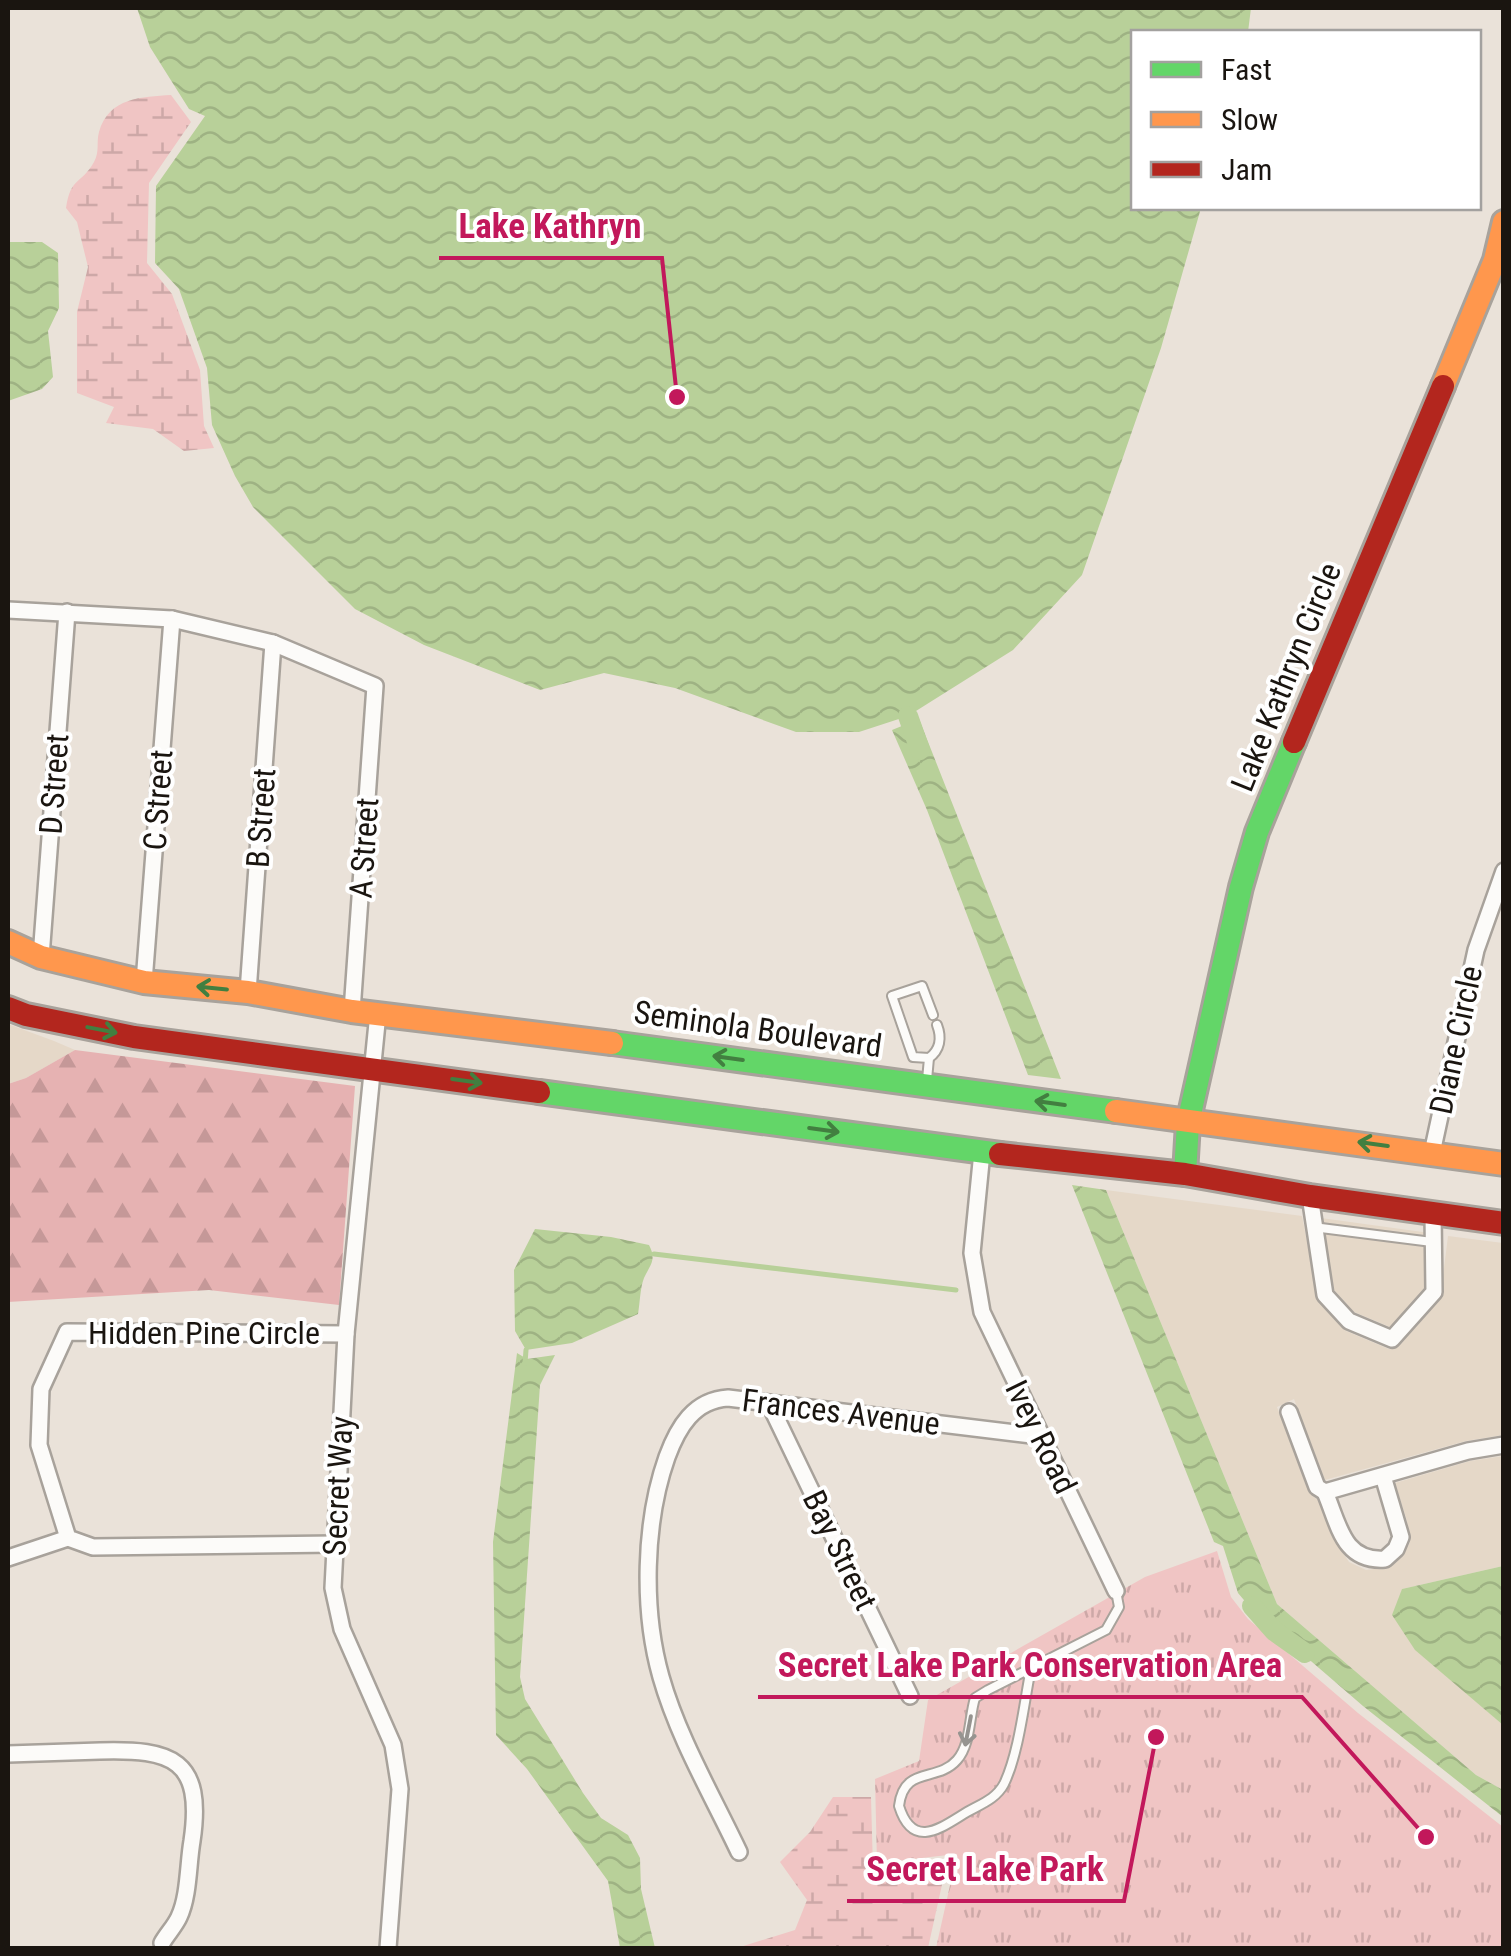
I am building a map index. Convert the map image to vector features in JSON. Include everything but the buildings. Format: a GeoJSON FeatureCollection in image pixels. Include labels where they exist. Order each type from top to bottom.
{"type":"FeatureCollection","features":[{"type":"Feature","properties":{"kind":"main road","name":"Lake Kathryn Circle"},"geometry":{"type":"LineString","coordinates":[[1185,1174],[1188,1122],[1257,832],[1495,260],[1504,222]]}},
{"type":"Feature","properties":{"kind":"main road","name":"Seminola Boulevard"},"geometry":{"type":"LineString","coordinates":[[8,942],[41,957],[144,982],[248,992],[352,1011],[1504,1164]]}},
{"type":"Feature","properties":{"kind":"main road"},"geometry":{"type":"LineString","coordinates":[[8,1008],[134,1037],[982,1152],[1185,1174],[1504,1223]]}},
{"type":"Feature","properties":{"kind":"street"},"geometry":{"type":"LineString","coordinates":[[8,610],[172,619],[273,643]]}},
{"type":"Feature","properties":{"kind":"street","name":"D Street"},"geometry":{"type":"LineString","coordinates":[[41,957],[67,612]]}},
{"type":"Feature","properties":{"kind":"street","name":"C Street"},"geometry":{"type":"LineString","coordinates":[[144,982],[172,619]]}},
{"type":"Feature","properties":{"kind":"street","name":"A Street"},"geometry":{"type":"LineString","coordinates":[[273,643],[376,686],[352,1011]]}},
{"type":"Feature","properties":{"kind":"street","name":"B Street"},"geometry":{"type":"LineString","coordinates":[[248,992],[273,643]]}},
{"type":"Feature","properties":{"kind":"street","name":"Diane Circle"},"geometry":{"type":"LineString","coordinates":[[1432,1153],[1476,950],[1504,872]]}},
{"type":"Feature","properties":{"kind":"street","name":"Secret Way"},"geometry":{"type":"LineString","coordinates":[[378,1014],[346,1334],[332,1588],[342,1629],[393,1746],[400,1788],[388,1948]]}},
{"type":"Feature","properties":{"kind":"street","name":"Ivey Road"},"geometry":{"type":"LineString","coordinates":[[982,1152],[972,1231],[982,1312],[1116,1591]]}},
{"type":"Feature","properties":{"kind":"street"},"geometry":{"type":"LineString","coordinates":[[1310,1196],[1325,1295],[1349,1321],[1392,1339],[1434,1292],[1433,1213]]}},
{"type":"Feature","properties":{"kind":"street","name":"Hidden Pine Circle"},"geometry":{"type":"LineString","coordinates":[[68,1538],[40,1445],[41,1390],[67,1332],[346,1334]]}},
{"type":"Feature","properties":{"kind":"street","name":"Frances Avenue"},"geometry":{"type":"LineString","coordinates":[[739,1852],[679,1725],[661,1678],[653,1640],[649,1568],[657,1486],[670,1447],[696,1408],[708,1399],[728,1398],[1040,1436]]}},
{"type":"Feature","properties":{"kind":"street","name":"Bay Street"},"geometry":{"type":"LineString","coordinates":[[770,1404],[910,1696]]}},
{"type":"Feature","properties":{"kind":"street"},"geometry":{"type":"LineString","coordinates":[[1289,1412],[1317,1488],[1325,1492],[1356,1556],[1369,1560],[1386,1559],[1402,1537],[1383,1476]]}},
{"type":"Feature","properties":{"kind":"street"},"geometry":{"type":"LineString","coordinates":[[1325,1492],[1468,1451],[1504,1445]]}},
{"type":"Feature","properties":{"kind":"street"},"geometry":{"type":"LineString","coordinates":[[8,1558],[68,1538],[93,1546],[335,1544]]}},
{"type":"Feature","properties":{"kind":"street"},"geometry":{"type":"LineString","coordinates":[[8,1754],[132,1750],[160,1753],[174,1760],[186,1774],[194,1800],[194,1828],[180,1914],[162,1943]]}},
{"type":"Feature","properties":{"kind":"lane"},"geometry":{"type":"LineString","coordinates":[[929,1058],[913,1057],[892,996],[922,986],[933,1014]]}},
{"type":"Feature","properties":{"kind":"lane"},"geometry":{"type":"LineString","coordinates":[[927,1085],[929,1058],[939,1047],[936,1025]]}},
{"type":"Feature","properties":{"kind":"lane"},"geometry":{"type":"LineString","coordinates":[[1312,1227],[1435,1242]]}},
{"type":"Feature","properties":{"kind":"lane","name":"Ivey Road"},"geometry":{"type":"LineString","coordinates":[[1031,1668],[1010,1768],[999,1792],[944,1829],[932,1832],[912,1827],[899,1806],[904,1789],[916,1778],[946,1768],[958,1758],[964,1750],[975,1698],[1031,1668],[1106,1630],[1119,1607],[1116,1591]]}},
{"type":"Feature","properties":{"kind":"shaded area"},"geometry":{"type":"Polygon","coordinates":[[[8,1024],[54,1041],[75,1050],[8,1084],[8,1024]]]}},
{"type":"Feature","properties":{"kind":"shaded area"},"geometry":{"type":"Polygon","coordinates":[[[1106,1190],[1302,1216],[1319,1303],[1346,1331],[1389,1349],[1399,1346],[1440,1300],[1448,1236],[1503,1243],[1503,1435],[1466,1441],[1325,1480],[1294,1399],[1277,1407],[1309,1492],[1318,1500],[1339,1547],[1349,1562],[1366,1570],[1391,1567],[1410,1542],[1395,1483],[1470,1461],[1503,1456],[1503,1566],[1402,1589],[1461,1688],[1503,1725],[1503,1790],[1476,1775],[1277,1604],[1106,1190]]]}},
{"type":"Feature","properties":{"kind":"shaded area"},"geometry":{"type":"Polygon","coordinates":[[[1321,1218],[1430,1233],[1425,1288],[1390,1327],[1354,1312],[1334,1290],[1321,1218]]]}},
{"type":"Feature","properties":{"kind":"green space"},"geometry":{"type":"Polygon","coordinates":[[[171,95],[191,122],[149,183],[147,263],[172,294],[200,370],[204,426],[214,448],[184,451],[153,429],[106,423],[114,407],[77,393],[77,312],[88,267],[77,222],[66,208],[74,185],[94,162],[99,132],[110,112],[128,101],[171,95]]]}},
{"type":"Feature","properties":{"kind":"green space"},"geometry":{"type":"Polygon","coordinates":[[[75,1050],[355,1086],[339,1305],[209,1290],[8,1302],[8,1084],[75,1050]]]}},
{"type":"Feature","properties":{"kind":"green space"},"geometry":{"type":"Polygon","coordinates":[[[1217,1551],[1231,1597],[1248,1619],[1358,1713],[1503,1827],[1503,1948],[936,1948],[957,1854],[877,1863],[875,1779],[919,1761],[928,1700],[1145,1577],[1217,1551]]]}},
{"type":"Feature","properties":{"kind":"green space"},"geometry":{"type":"Polygon","coordinates":[[[833,1797],[871,1797],[873,1869],[947,1862],[928,1948],[737,1948],[795,1930],[807,1900],[780,1862],[810,1832],[833,1797]]]}},
{"type":"Feature","properties":{"kind":"water"},"geometry":{"type":"Polygon","coordinates":[[[137,8],[1251,8],[1248,30],[1131,30],[1131,210],[1200,210],[1161,348],[1082,575],[1013,650],[908,716],[859,732],[796,732],[675,688],[604,673],[540,690],[424,645],[355,609],[253,507],[212,425],[207,368],[179,289],[155,263],[156,186],[205,116],[189,109],[150,47],[137,8]]]}},
{"type":"Feature","properties":{"kind":"water"},"geometry":{"type":"Polygon","coordinates":[[[8,242],[42,242],[58,253],[59,308],[48,331],[53,377],[42,389],[8,401],[8,242]]]}},
{"type":"Feature","properties":{"kind":"water"},"geometry":{"type":"Polygon","coordinates":[[[919,719],[1061,1079],[1028,1075],[927,810],[892,730],[919,719]]]}},
{"type":"Feature","properties":{"kind":"water"},"geometry":{"type":"Polygon","coordinates":[[[1072,1185],[1106,1190],[1277,1604],[1476,1775],[1503,1790],[1503,1817],[1363,1706],[1254,1612],[1238,1593],[1223,1546],[1214,1542],[1072,1185]]]}},
{"type":"Feature","properties":{"kind":"water"},"geometry":{"type":"Polygon","coordinates":[[[535,1229],[649,1245],[653,1259],[643,1282],[638,1314],[572,1343],[526,1350],[515,1331],[514,1270],[535,1229]]]}},
{"type":"Feature","properties":{"kind":"water"},"geometry":{"type":"Polygon","coordinates":[[[517,1353],[527,1359],[555,1355],[540,1385],[520,1677],[525,1699],[601,1818],[628,1835],[640,1858],[641,1889],[655,1948],[620,1948],[608,1881],[527,1769],[496,1735],[493,1542],[517,1353]]]}},
{"type":"Feature","properties":{"kind":"water"},"geometry":{"type":"Polygon","coordinates":[[[1504,1566],[1503,1725],[1415,1650],[1392,1615],[1402,1589],[1504,1566]]]}},
{"type":"Feature","properties":{"kind":"waterway"},"geometry":{"type":"LineString","coordinates":[[908,716],[920,750]]}},
{"type":"Feature","properties":{"kind":"waterway"},"geometry":{"type":"LineString","coordinates":[[654,1254],[956,1290]]}},
{"type":"Feature","properties":{"kind":"waterway"},"geometry":{"type":"LineString","coordinates":[[525,1363],[526,1350]]}},
{"type":"Feature","properties":{"kind":"waterway"},"geometry":{"type":"LineString","coordinates":[[1252,1606],[1274,1631],[1305,1653]]}},
{"type":"Feature","properties":{"kind":"traffic: fast"},"geometry":{"type":"LineString","coordinates":[[1185,1174],[1188,1123],[1241,887],[1257,832],[1294,742]]}},
{"type":"Feature","properties":{"kind":"traffic: fast"},"geometry":{"type":"LineString","coordinates":[[612,1043],[1116,1111]]}},
{"type":"Feature","properties":{"kind":"traffic: fast"},"geometry":{"type":"LineString","coordinates":[[539,1092],[1000,1154]]}},
{"type":"Feature","properties":{"kind":"traffic: slow"},"geometry":{"type":"LineString","coordinates":[[1443,386],[1495,260],[1504,222]]}},
{"type":"Feature","properties":{"kind":"traffic: slow"},"geometry":{"type":"LineString","coordinates":[[8,942],[41,957],[144,982],[248,992],[352,1011],[612,1043]]}},
{"type":"Feature","properties":{"kind":"traffic: slow"},"geometry":{"type":"LineString","coordinates":[[1116,1111],[1504,1164]]}},
{"type":"Feature","properties":{"kind":"traffic: jam"},"geometry":{"type":"LineString","coordinates":[[1294,742],[1443,386]]}},
{"type":"Feature","properties":{"kind":"traffic: jam"},"geometry":{"type":"LineString","coordinates":[[8,1008],[134,1037],[539,1092]]}},
{"type":"Feature","properties":{"kind":"traffic: jam"},"geometry":{"type":"LineString","coordinates":[[1000,1154],[1185,1174],[1504,1223]]}},
{"type":"Feature","properties":{"kind":"place","name":"Lake Kathryn"},"geometry":{"type":"Point","coordinates":[677,397]}},
{"type":"Feature","properties":{"kind":"place","name":"Secret Lake Park"},"geometry":{"type":"Point","coordinates":[1156,1737]}},
{"type":"Feature","properties":{"kind":"place","name":"Secret Lake Park Conservation Area"},"geometry":{"type":"Point","coordinates":[1426,1837]}}]}
